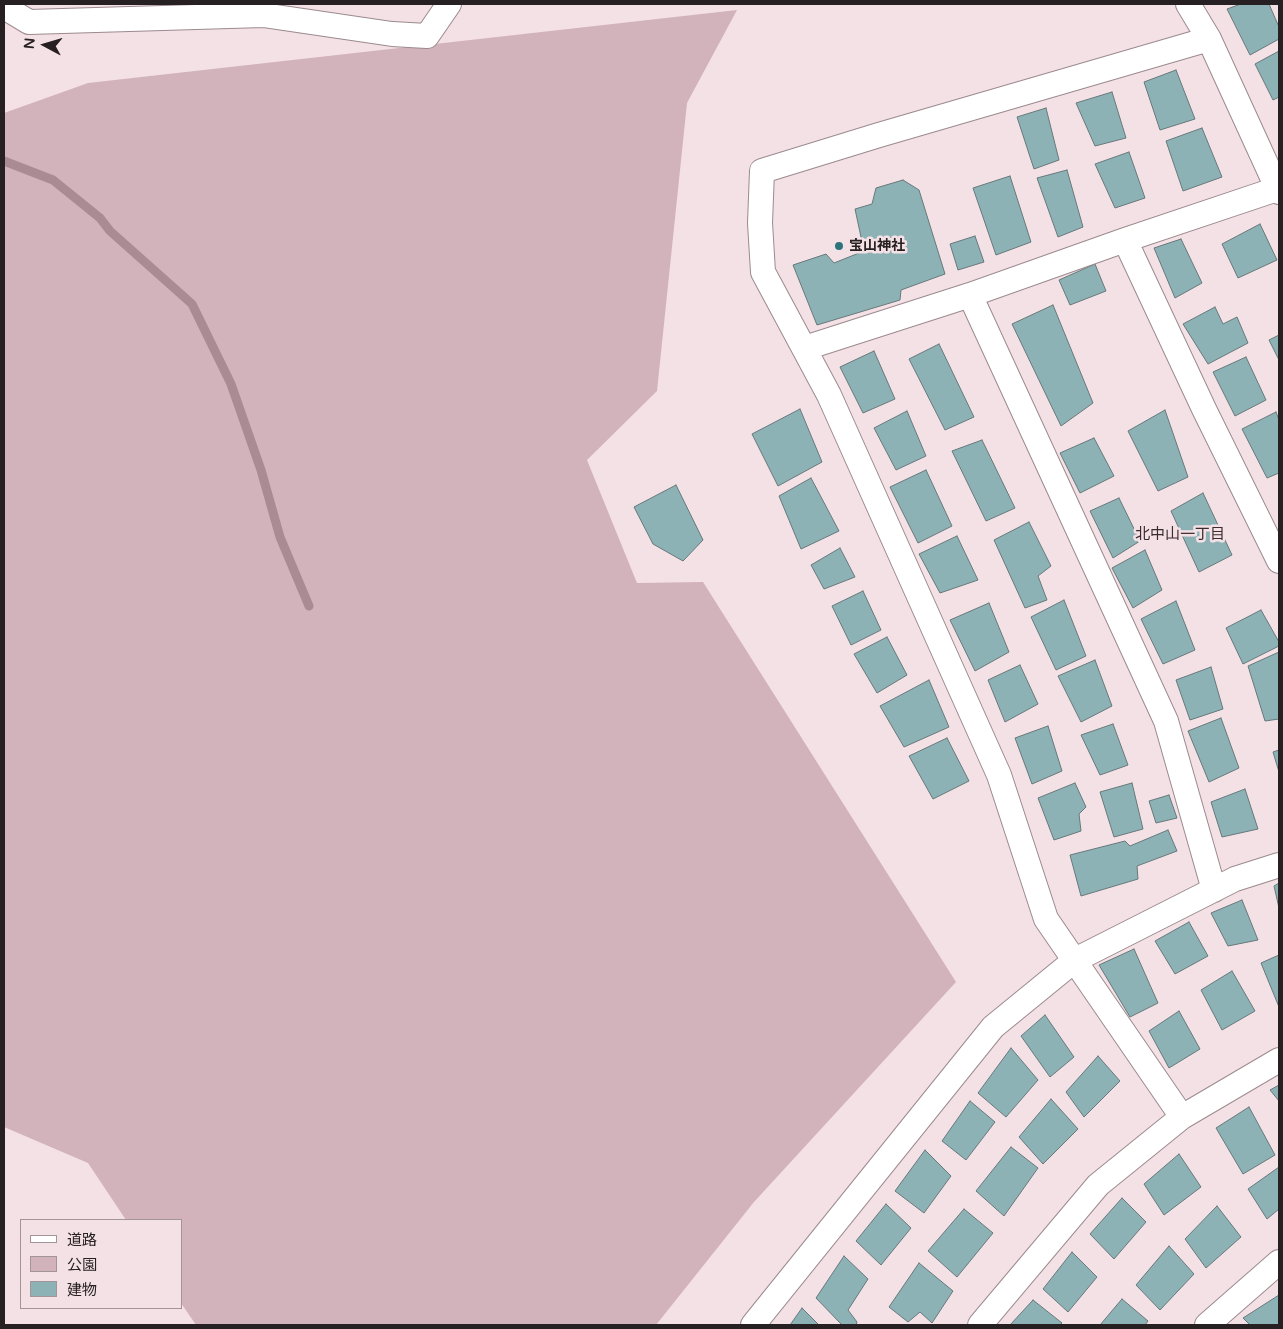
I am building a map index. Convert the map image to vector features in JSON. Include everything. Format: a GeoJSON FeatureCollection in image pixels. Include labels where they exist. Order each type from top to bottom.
{"type":"FeatureCollection","features":[{"type":"Feature","properties":{"kind":"street"},"geometry":{"type":"LineString","coordinates":[[4,7],[29,22],[264,15],[392,34],[427,36],[449,4]]}},
{"type":"Feature","properties":{"kind":"street"},"geometry":{"type":"LineString","coordinates":[[805,348],[970,295],[1125,240],[1278,191],[1209,39],[1189,4]]}},
{"type":"Feature","properties":{"kind":"street"},"geometry":{"type":"LineString","coordinates":[[1182,1117],[1046,918],[999,775],[829,395],[763,272],[760,223],[762,171],[1209,39]]}},
{"type":"Feature","properties":{"kind":"street"},"geometry":{"type":"LineString","coordinates":[[1125,240],[1204,409],[1279,562]]}},
{"type":"Feature","properties":{"kind":"street"},"geometry":{"type":"LineString","coordinates":[[970,295],[1166,721],[1214,890]]}},
{"type":"Feature","properties":{"kind":"street"},"geometry":{"type":"LineString","coordinates":[[754,1325],[993,1027],[1075,960],[1235,880],[1279,865]]}},
{"type":"Feature","properties":{"kind":"street"},"geometry":{"type":"LineString","coordinates":[[980,1325],[1098,1185],[1182,1117],[1279,1060]]}},
{"type":"Feature","properties":{"kind":"street"},"geometry":{"type":"LineString","coordinates":[[1208,1325],[1279,1262]]}},
{"type":"Feature","properties":{"kind":"green space"},"geometry":{"type":"Polygon","coordinates":[[[737,10],[687,103],[657,391],[587,460],[637,583],[703,582],[956,982],[754,1202],[656,1325],[196,1325],[182,1304],[182,1219],[125,1219],[88,1163],[4,1127],[4,113],[88,83],[737,10]]]}},
{"type":"Feature","properties":{"kind":"building"},"geometry":{"type":"Polygon","coordinates":[[[1241,4],[1269,4],[1279,27],[1279,39],[1250,55],[1227,9],[1241,4]]]}},
{"type":"Feature","properties":{"kind":"building"},"geometry":{"type":"Polygon","coordinates":[[[1279,51],[1279,97],[1273,100],[1255,64],[1279,51]]]}},
{"type":"Feature","properties":{"kind":"building"},"geometry":{"type":"Polygon","coordinates":[[[1176,70],[1195,119],[1160,130],[1144,82],[1176,70]]]}},
{"type":"Feature","properties":{"kind":"building"},"geometry":{"type":"Polygon","coordinates":[[[1112,92],[1126,138],[1095,146],[1076,103],[1112,92]]]}},
{"type":"Feature","properties":{"kind":"building"},"geometry":{"type":"Polygon","coordinates":[[[1046,108],[1059,160],[1034,169],[1017,117],[1046,108]]]}},
{"type":"Feature","properties":{"kind":"building"},"geometry":{"type":"Polygon","coordinates":[[[1202,128],[1222,177],[1183,191],[1166,141],[1202,128]]]}},
{"type":"Feature","properties":{"kind":"building"},"geometry":{"type":"Polygon","coordinates":[[[1129,152],[1145,198],[1115,208],[1095,164],[1129,152]]]}},
{"type":"Feature","properties":{"kind":"building"},"geometry":{"type":"Polygon","coordinates":[[[1067,170],[1083,227],[1058,237],[1037,178],[1067,170]]]}},
{"type":"Feature","properties":{"kind":"building"},"geometry":{"type":"Polygon","coordinates":[[[1010,176],[1031,242],[996,255],[973,188],[1010,176]]]}},
{"type":"Feature","properties":{"kind":"building"},"geometry":{"type":"Polygon","coordinates":[[[903,180],[919,190],[945,274],[901,290],[900,300],[817,325],[793,265],[826,254],[834,263],[864,251],[855,209],[872,204],[876,188],[903,180]]]}},
{"type":"Feature","properties":{"kind":"building"},"geometry":{"type":"Polygon","coordinates":[[[1260,224],[1277,260],[1238,278],[1222,244],[1260,224]]]}},
{"type":"Feature","properties":{"kind":"building"},"geometry":{"type":"Polygon","coordinates":[[[975,236],[984,262],[958,270],[950,244],[975,236]]]}},
{"type":"Feature","properties":{"kind":"building"},"geometry":{"type":"Polygon","coordinates":[[[1181,239],[1202,283],[1175,298],[1154,248],[1181,239]]]}},
{"type":"Feature","properties":{"kind":"building"},"geometry":{"type":"Polygon","coordinates":[[[1095,264],[1106,291],[1070,305],[1059,280],[1095,264]]]}},
{"type":"Feature","properties":{"kind":"building"},"geometry":{"type":"Polygon","coordinates":[[[1053,305],[1093,403],[1061,426],[1012,324],[1053,305]]]}},
{"type":"Feature","properties":{"kind":"building"},"geometry":{"type":"Polygon","coordinates":[[[1215,307],[1223,324],[1237,317],[1248,343],[1208,364],[1183,324],[1215,307]]]}},
{"type":"Feature","properties":{"kind":"building"},"geometry":{"type":"Polygon","coordinates":[[[1279,335],[1279,360],[1269,340],[1279,335]]]}},
{"type":"Feature","properties":{"kind":"building"},"geometry":{"type":"Polygon","coordinates":[[[939,344],[974,417],[945,430],[909,359],[939,344]]]}},
{"type":"Feature","properties":{"kind":"building"},"geometry":{"type":"Polygon","coordinates":[[[874,351],[895,399],[863,413],[840,367],[874,351]]]}},
{"type":"Feature","properties":{"kind":"building"},"geometry":{"type":"Polygon","coordinates":[[[1246,357],[1266,400],[1235,416],[1213,372],[1246,357]]]}},
{"type":"Feature","properties":{"kind":"building"},"geometry":{"type":"Polygon","coordinates":[[[800,409],[822,462],[778,486],[752,434],[800,409]]]}},
{"type":"Feature","properties":{"kind":"building"},"geometry":{"type":"Polygon","coordinates":[[[1165,410],[1188,477],[1158,491],[1128,431],[1165,410]]]}},
{"type":"Feature","properties":{"kind":"building"},"geometry":{"type":"Polygon","coordinates":[[[907,411],[926,456],[896,470],[874,428],[907,411]]]}},
{"type":"Feature","properties":{"kind":"building"},"geometry":{"type":"Polygon","coordinates":[[[1276,412],[1279,420],[1279,473],[1267,478],[1242,429],[1276,412]]]}},
{"type":"Feature","properties":{"kind":"building"},"geometry":{"type":"Polygon","coordinates":[[[1094,438],[1114,476],[1080,493],[1060,453],[1094,438]]]}},
{"type":"Feature","properties":{"kind":"building"},"geometry":{"type":"Polygon","coordinates":[[[982,440],[1015,508],[986,521],[952,451],[982,440]]]}},
{"type":"Feature","properties":{"kind":"building"},"geometry":{"type":"Polygon","coordinates":[[[926,470],[952,526],[918,543],[890,487],[926,470]]]}},
{"type":"Feature","properties":{"kind":"building"},"geometry":{"type":"Polygon","coordinates":[[[811,478],[839,531],[801,549],[779,496],[811,478]]]}},
{"type":"Feature","properties":{"kind":"building"},"geometry":{"type":"Polygon","coordinates":[[[676,485],[703,540],[683,561],[653,544],[634,507],[676,485]]]}},
{"type":"Feature","properties":{"kind":"building"},"geometry":{"type":"Polygon","coordinates":[[[1203,493],[1232,555],[1199,572],[1171,511],[1203,493]]]}},
{"type":"Feature","properties":{"kind":"building"},"geometry":{"type":"Polygon","coordinates":[[[1119,498],[1140,541],[1113,558],[1090,511],[1119,498]]]}},
{"type":"Feature","properties":{"kind":"building"},"geometry":{"type":"Polygon","coordinates":[[[1029,522],[1051,566],[1038,576],[1047,600],[1025,608],[994,540],[1029,522]]]}},
{"type":"Feature","properties":{"kind":"building"},"geometry":{"type":"Polygon","coordinates":[[[957,536],[978,580],[940,593],[919,554],[957,536]]]}},
{"type":"Feature","properties":{"kind":"building"},"geometry":{"type":"Polygon","coordinates":[[[840,548],[855,577],[824,589],[811,565],[840,548]]]}},
{"type":"Feature","properties":{"kind":"building"},"geometry":{"type":"Polygon","coordinates":[[[1145,550],[1162,590],[1133,608],[1112,568],[1145,550]]]}},
{"type":"Feature","properties":{"kind":"building"},"geometry":{"type":"Polygon","coordinates":[[[863,591],[881,630],[851,645],[832,606],[863,591]]]}},
{"type":"Feature","properties":{"kind":"building"},"geometry":{"type":"Polygon","coordinates":[[[1064,600],[1086,656],[1056,670],[1031,617],[1064,600]]]}},
{"type":"Feature","properties":{"kind":"building"},"geometry":{"type":"Polygon","coordinates":[[[1176,601],[1195,650],[1163,664],[1141,619],[1176,601]]]}},
{"type":"Feature","properties":{"kind":"building"},"geometry":{"type":"Polygon","coordinates":[[[989,603],[1009,652],[975,671],[950,620],[989,603]]]}},
{"type":"Feature","properties":{"kind":"building"},"geometry":{"type":"Polygon","coordinates":[[[1261,610],[1279,642],[1279,646],[1243,664],[1226,628],[1261,610]]]}},
{"type":"Feature","properties":{"kind":"building"},"geometry":{"type":"Polygon","coordinates":[[[887,637],[907,675],[877,693],[854,654],[887,637]]]}},
{"type":"Feature","properties":{"kind":"building"},"geometry":{"type":"Polygon","coordinates":[[[1279,652],[1279,719],[1265,721],[1248,666],[1279,652]]]}},
{"type":"Feature","properties":{"kind":"building"},"geometry":{"type":"Polygon","coordinates":[[[1095,660],[1112,706],[1081,722],[1058,676],[1095,660]]]}},
{"type":"Feature","properties":{"kind":"building"},"geometry":{"type":"Polygon","coordinates":[[[1020,665],[1038,704],[1005,722],[988,680],[1020,665]]]}},
{"type":"Feature","properties":{"kind":"building"},"geometry":{"type":"Polygon","coordinates":[[[1211,667],[1223,709],[1190,720],[1176,680],[1211,667]]]}},
{"type":"Feature","properties":{"kind":"building"},"geometry":{"type":"Polygon","coordinates":[[[929,680],[949,727],[904,747],[880,706],[929,680]]]}},
{"type":"Feature","properties":{"kind":"building"},"geometry":{"type":"Polygon","coordinates":[[[1221,718],[1239,768],[1209,782],[1188,731],[1221,718]]]}},
{"type":"Feature","properties":{"kind":"building"},"geometry":{"type":"Polygon","coordinates":[[[1113,724],[1128,765],[1100,775],[1081,735],[1113,724]]]}},
{"type":"Feature","properties":{"kind":"building"},"geometry":{"type":"Polygon","coordinates":[[[1048,726],[1062,771],[1032,784],[1015,738],[1048,726]]]}},
{"type":"Feature","properties":{"kind":"building"},"geometry":{"type":"Polygon","coordinates":[[[947,738],[969,781],[933,799],[909,756],[947,738]]]}},
{"type":"Feature","properties":{"kind":"building"},"geometry":{"type":"Polygon","coordinates":[[[1279,750],[1279,772],[1273,752],[1279,750]]]}},
{"type":"Feature","properties":{"kind":"building"},"geometry":{"type":"Polygon","coordinates":[[[1075,783],[1086,807],[1079,814],[1081,831],[1054,840],[1038,798],[1075,783]]]}},
{"type":"Feature","properties":{"kind":"building"},"geometry":{"type":"Polygon","coordinates":[[[1132,783],[1143,829],[1114,837],[1100,792],[1132,783]]]}},
{"type":"Feature","properties":{"kind":"building"},"geometry":{"type":"Polygon","coordinates":[[[1245,789],[1258,829],[1222,837],[1211,802],[1245,789]]]}},
{"type":"Feature","properties":{"kind":"building"},"geometry":{"type":"Polygon","coordinates":[[[1169,795],[1177,818],[1156,823],[1149,801],[1169,795]]]}},
{"type":"Feature","properties":{"kind":"building"},"geometry":{"type":"Polygon","coordinates":[[[1168,830],[1177,851],[1137,866],[1138,879],[1081,896],[1070,855],[1125,841],[1130,846],[1168,830]]]}},
{"type":"Feature","properties":{"kind":"building"},"geometry":{"type":"Polygon","coordinates":[[[1279,883],[1279,908],[1274,886],[1279,883]]]}},
{"type":"Feature","properties":{"kind":"building"},"geometry":{"type":"Polygon","coordinates":[[[1242,900],[1258,940],[1228,946],[1211,913],[1242,900]]]}},
{"type":"Feature","properties":{"kind":"building"},"geometry":{"type":"Polygon","coordinates":[[[1189,922],[1208,956],[1175,974],[1155,941],[1189,922]]]}},
{"type":"Feature","properties":{"kind":"building"},"geometry":{"type":"Polygon","coordinates":[[[1134,949],[1158,1003],[1130,1017],[1099,965],[1134,949]]]}},
{"type":"Feature","properties":{"kind":"building"},"geometry":{"type":"Polygon","coordinates":[[[1279,955],[1279,1007],[1261,963],[1279,955]]]}},
{"type":"Feature","properties":{"kind":"building"},"geometry":{"type":"Polygon","coordinates":[[[1232,971],[1255,1011],[1222,1030],[1201,990],[1232,971]]]}},
{"type":"Feature","properties":{"kind":"building"},"geometry":{"type":"Polygon","coordinates":[[[1179,1011],[1200,1049],[1169,1068],[1149,1031],[1179,1011]]]}},
{"type":"Feature","properties":{"kind":"building"},"geometry":{"type":"Polygon","coordinates":[[[1045,1015],[1074,1057],[1050,1077],[1021,1036],[1045,1015]]]}},
{"type":"Feature","properties":{"kind":"building"},"geometry":{"type":"Polygon","coordinates":[[[1011,1048],[1038,1080],[1006,1117],[978,1093],[1011,1048]]]}},
{"type":"Feature","properties":{"kind":"building"},"geometry":{"type":"Polygon","coordinates":[[[1098,1056],[1120,1081],[1084,1117],[1066,1092],[1098,1056]]]}},
{"type":"Feature","properties":{"kind":"building"},"geometry":{"type":"Polygon","coordinates":[[[1279,1085],[1279,1101],[1270,1090],[1279,1085]]]}},
{"type":"Feature","properties":{"kind":"building"},"geometry":{"type":"Polygon","coordinates":[[[1051,1099],[1078,1129],[1043,1164],[1019,1137],[1051,1099]]]}},
{"type":"Feature","properties":{"kind":"building"},"geometry":{"type":"Polygon","coordinates":[[[970,1101],[995,1122],[966,1160],[942,1141],[970,1101]]]}},
{"type":"Feature","properties":{"kind":"building"},"geometry":{"type":"Polygon","coordinates":[[[1249,1107],[1275,1155],[1243,1174],[1216,1128],[1249,1107]]]}},
{"type":"Feature","properties":{"kind":"building"},"geometry":{"type":"Polygon","coordinates":[[[1011,1147],[1038,1168],[1004,1216],[976,1191],[1011,1147]]]}},
{"type":"Feature","properties":{"kind":"building"},"geometry":{"type":"Polygon","coordinates":[[[925,1150],[951,1176],[924,1213],[895,1191],[925,1150]]]}},
{"type":"Feature","properties":{"kind":"building"},"geometry":{"type":"Polygon","coordinates":[[[1179,1154],[1201,1187],[1164,1215],[1144,1184],[1179,1154]]]}},
{"type":"Feature","properties":{"kind":"building"},"geometry":{"type":"Polygon","coordinates":[[[1279,1167],[1279,1209],[1267,1219],[1248,1189],[1279,1167]]]}},
{"type":"Feature","properties":{"kind":"building"},"geometry":{"type":"Polygon","coordinates":[[[1122,1198],[1146,1222],[1114,1259],[1090,1234],[1122,1198]]]}},
{"type":"Feature","properties":{"kind":"building"},"geometry":{"type":"Polygon","coordinates":[[[886,1204],[911,1228],[881,1265],[856,1241],[886,1204]]]}},
{"type":"Feature","properties":{"kind":"building"},"geometry":{"type":"Polygon","coordinates":[[[1217,1206],[1241,1237],[1206,1268],[1185,1239],[1217,1206]]]}},
{"type":"Feature","properties":{"kind":"building"},"geometry":{"type":"Polygon","coordinates":[[[964,1209],[993,1233],[957,1277],[928,1251],[964,1209]]]}},
{"type":"Feature","properties":{"kind":"building"},"geometry":{"type":"Polygon","coordinates":[[[1169,1246],[1194,1274],[1160,1310],[1136,1285],[1169,1246]]]}},
{"type":"Feature","properties":{"kind":"building"},"geometry":{"type":"Polygon","coordinates":[[[1072,1252],[1097,1277],[1068,1312],[1043,1289],[1072,1252]]]}},
{"type":"Feature","properties":{"kind":"building"},"geometry":{"type":"Polygon","coordinates":[[[844,1256],[868,1279],[848,1310],[857,1322],[856,1325],[842,1325],[816,1298],[844,1256]]]}},
{"type":"Feature","properties":{"kind":"building"},"geometry":{"type":"Polygon","coordinates":[[[919,1263],[953,1291],[932,1323],[920,1312],[908,1322],[889,1307],[919,1263]]]}},
{"type":"Feature","properties":{"kind":"building"},"geometry":{"type":"Polygon","coordinates":[[[1279,1295],[1279,1325],[1250,1325],[1243,1318],[1279,1295]]]}},
{"type":"Feature","properties":{"kind":"building"},"geometry":{"type":"Polygon","coordinates":[[[1122,1299],[1148,1321],[1145,1325],[1100,1325],[1122,1299]]]}},
{"type":"Feature","properties":{"kind":"building"},"geometry":{"type":"Polygon","coordinates":[[[1033,1300],[1062,1323],[1060,1325],[1010,1325],[1033,1300]]]}},
{"type":"Feature","properties":{"kind":"building"},"geometry":{"type":"Polygon","coordinates":[[[802,1308],[819,1325],[790,1325],[802,1308]]]}},
{"type":"Feature","properties":{"kind":"waterway"},"geometry":{"type":"LineString","coordinates":[[4,161],[53,180],[100,218],[110,231],[192,304],[231,384],[261,470],[280,537],[309,606]]}},
{"type":"Feature","properties":{"kind":"place","name":"宝山神社"},"geometry":{"type":"Point","coordinates":[839,246]}},
{"type":"Feature","properties":{"kind":"district","name":"北中山一丁目"},"geometry":{"type":"Point","coordinates":[1180,535]}}]}
